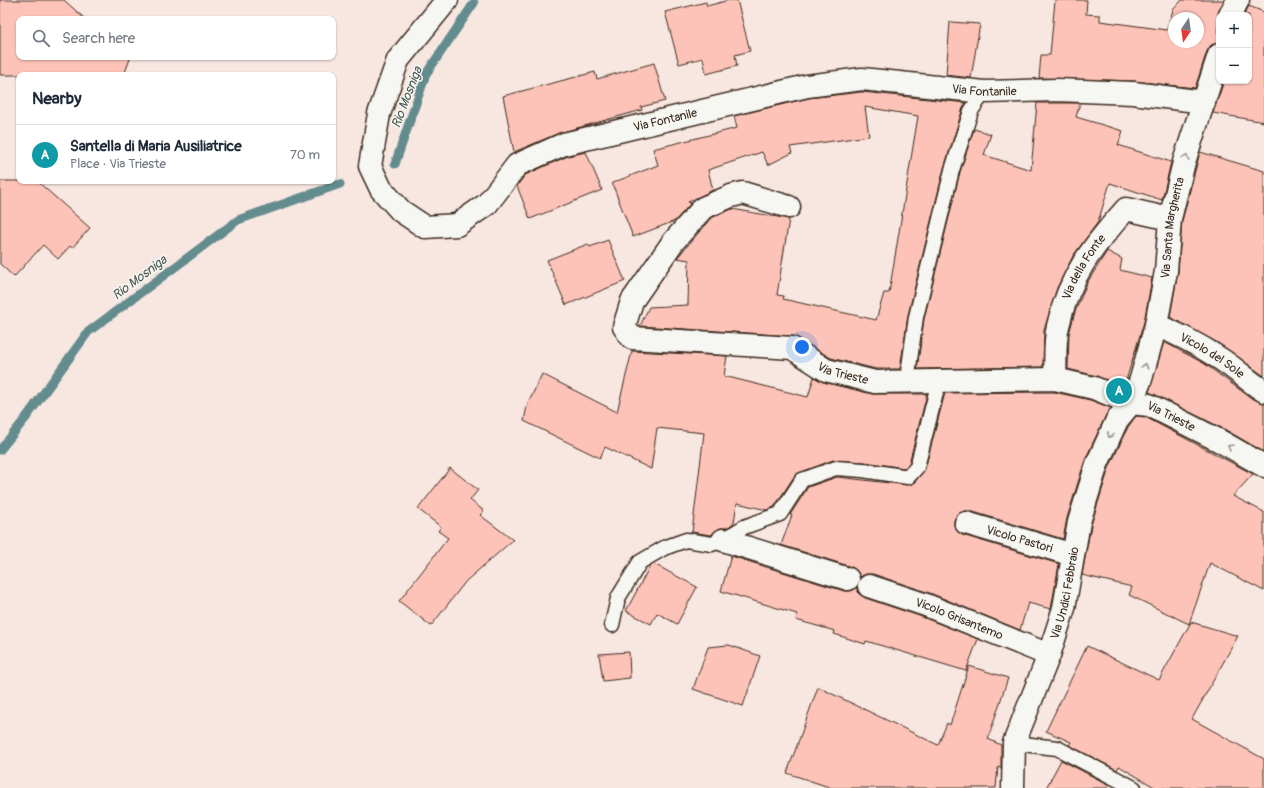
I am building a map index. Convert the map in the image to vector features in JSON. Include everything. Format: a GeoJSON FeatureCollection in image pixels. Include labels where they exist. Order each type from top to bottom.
{"type":"FeatureCollection","features":[{"type":"Feature","properties":{"kind":"street","name":"Via Fontanile"},"geometry":{"type":"LineString","coordinates":[[447,0],[398,60],[379,114],[370,166],[381,189],[401,211],[425,227],[457,225],[487,204],[517,165],[564,144],[807,86],[862,79],[984,92],[1057,90],[1118,92],[1204,102]]}},
{"type":"Feature","properties":{"kind":"street"},"geometry":{"type":"LineString","coordinates":[[1232,12],[1238,0]]}},
{"type":"Feature","properties":{"kind":"street","name":"Via Santa Margherita"},"geometry":{"type":"LineString","coordinates":[[1131,403],[1141,379],[1156,325],[1166,271],[1170,219],[1184,162],[1216,64]]}},
{"type":"Feature","properties":{"kind":"street","name":"Via Trieste"},"geometry":{"type":"LineString","coordinates":[[789,207],[743,193],[731,196],[703,208],[673,242],[632,301],[624,327],[632,338],[792,348],[826,370],[875,382],[1055,378],[1094,388],[1131,403],[1149,405],[1220,441],[1264,466]]}},
{"type":"Feature","properties":{"kind":"street","name":"Via della Fonte"},"geometry":{"type":"LineString","coordinates":[[1055,378],[1058,327],[1060,320],[1073,279],[1096,243],[1126,209],[1170,219]]}},
{"type":"Feature","properties":{"kind":"street","name":"Vicolo del Sole"},"geometry":{"type":"LineString","coordinates":[[1156,325],[1176,334],[1220,359],[1264,391]]}},
{"type":"Feature","properties":{"kind":"street","name":"Via Undici Febbraio"},"geometry":{"type":"LineString","coordinates":[[1013,788],[1014,743],[1049,655],[1064,608],[1080,522],[1097,464],[1117,420],[1131,403]]}},
{"type":"Feature","properties":{"kind":"street","name":"Vicolo Pastori"},"geometry":{"type":"LineString","coordinates":[[966,522],[1073,555]]}},
{"type":"Feature","properties":{"kind":"street"},"geometry":{"type":"LineString","coordinates":[[723,540],[848,579]]}},
{"type":"Feature","properties":{"kind":"street","name":"Vicolo Grisantemo"},"geometry":{"type":"LineString","coordinates":[[869,586],[926,605],[1049,655]]}},
{"type":"Feature","properties":{"kind":"lane"},"geometry":{"type":"LineString","coordinates":[[907,381],[916,317],[952,170],[971,111],[984,92]]}},
{"type":"Feature","properties":{"kind":"lane"},"geometry":{"type":"LineString","coordinates":[[612,625],[618,598],[640,562],[664,548],[686,540],[712,544],[723,540],[744,527],[780,514],[802,480],[836,468],[908,476],[917,467],[939,381]]}},
{"type":"Feature","properties":{"kind":"lane"},"geometry":{"type":"LineString","coordinates":[[1014,743],[1057,748],[1134,788]]}},
{"type":"Feature","properties":{"kind":"building"},"geometry":{"type":"Polygon","coordinates":[[[0,0],[64,0],[82,16],[16,16],[16,60],[130,60],[125,72],[16,72],[16,75],[0,75],[0,0]]]}},
{"type":"Feature","properties":{"kind":"building"},"geometry":{"type":"Polygon","coordinates":[[[729,0],[737,0],[750,51],[735,55],[737,66],[706,74],[703,58],[679,64],[665,12],[706,2],[707,6],[729,0]]]}},
{"type":"Feature","properties":{"kind":"building"},"geometry":{"type":"Polygon","coordinates":[[[1055,0],[1087,0],[1086,14],[1100,15],[1100,21],[1167,30],[1168,27],[1168,48],[1204,48],[1204,12],[1172,12],[1173,10],[1182,0],[1224,0],[1219,12],[1216,12],[1216,44],[1211,45],[1207,51],[1195,88],[1134,81],[1039,78],[1041,55],[1050,55],[1055,0]]]}},
{"type":"Feature","properties":{"kind":"building"},"geometry":{"type":"Polygon","coordinates":[[[1249,6],[1264,12],[1264,122],[1213,113],[1223,84],[1252,84],[1252,12],[1246,12],[1249,6]]]}},
{"type":"Feature","properties":{"kind":"building"},"geometry":{"type":"Polygon","coordinates":[[[950,22],[980,24],[971,78],[946,75],[950,22]]]}},
{"type":"Feature","properties":{"kind":"building"},"geometry":{"type":"Polygon","coordinates":[[[654,63],[665,101],[641,107],[642,110],[559,133],[514,152],[503,96],[595,72],[597,79],[654,63]]]}},
{"type":"Feature","properties":{"kind":"building"},"geometry":{"type":"Polygon","coordinates":[[[862,92],[966,103],[963,108],[944,168],[908,315],[900,369],[876,369],[831,358],[793,336],[640,326],[649,307],[688,305],[689,260],[677,258],[711,218],[732,209],[789,219],[777,295],[784,296],[783,299],[876,320],[884,293],[889,293],[918,116],[865,107],[869,136],[790,147],[792,153],[768,165],[762,152],[708,170],[713,190],[688,202],[691,203],[675,221],[633,237],[612,183],[658,165],[653,149],[737,128],[734,116],[809,98],[862,92]]]}},
{"type":"Feature","properties":{"kind":"building"},"geometry":{"type":"Polygon","coordinates":[[[1037,103],[1080,103],[1076,117],[1123,131],[1118,145],[1171,162],[1162,200],[1110,183],[1098,222],[1073,256],[1057,288],[1044,330],[1043,367],[917,369],[924,319],[960,172],[974,129],[991,134],[984,155],[1031,170],[1037,103]]]}},
{"type":"Feature","properties":{"kind":"building"},"geometry":{"type":"Polygon","coordinates":[[[586,152],[602,190],[530,219],[517,186],[525,175],[568,156],[586,152]]]}},
{"type":"Feature","properties":{"kind":"building"},"geometry":{"type":"Polygon","coordinates":[[[1200,152],[1264,171],[1264,376],[1218,343],[1170,317],[1178,272],[1182,221],[1200,152]]]}},
{"type":"Feature","properties":{"kind":"building"},"geometry":{"type":"Polygon","coordinates":[[[0,181],[16,181],[16,184],[40,184],[90,228],[72,248],[70,246],[58,259],[43,245],[14,277],[0,264],[0,181]]]}},
{"type":"Feature","properties":{"kind":"building"},"geometry":{"type":"Polygon","coordinates":[[[608,240],[625,281],[566,305],[547,260],[588,244],[590,247],[608,240]]]}},
{"type":"Feature","properties":{"kind":"building"},"geometry":{"type":"Polygon","coordinates":[[[1107,251],[1122,259],[1120,270],[1152,278],[1144,322],[1124,387],[1097,376],[1068,369],[1069,334],[1075,312],[1087,283],[1107,251]]]}},
{"type":"Feature","properties":{"kind":"building"},"geometry":{"type":"Polygon","coordinates":[[[1164,342],[1205,364],[1251,398],[1264,403],[1264,452],[1226,430],[1149,392],[1164,342]]]}},
{"type":"Feature","properties":{"kind":"building"},"geometry":{"type":"Polygon","coordinates":[[[632,351],[727,356],[724,376],[808,397],[814,377],[823,382],[872,394],[927,394],[909,463],[905,468],[864,462],[833,460],[795,475],[774,507],[767,510],[737,503],[734,522],[730,526],[720,528],[711,535],[692,532],[704,433],[657,428],[651,469],[605,447],[600,458],[524,421],[527,406],[542,374],[617,412],[632,351]]]}},
{"type":"Feature","properties":{"kind":"building"},"geometry":{"type":"Polygon","coordinates":[[[1054,392],[1090,400],[1111,408],[1106,415],[1085,460],[1067,518],[1063,539],[970,511],[964,511],[958,514],[954,520],[954,526],[962,535],[1059,564],[1051,609],[1028,603],[1020,630],[930,593],[873,574],[866,574],[860,577],[857,571],[852,567],[781,545],[792,515],[790,515],[808,487],[837,477],[907,485],[914,483],[925,469],[945,393],[1054,392]]]}},
{"type":"Feature","properties":{"kind":"building"},"geometry":{"type":"Polygon","coordinates":[[[1136,416],[1145,417],[1253,474],[1233,496],[1264,512],[1264,591],[1210,563],[1189,624],[1129,595],[1132,587],[1082,575],[1091,525],[1109,468],[1128,427],[1136,416]]]}},
{"type":"Feature","properties":{"kind":"building"},"geometry":{"type":"Polygon","coordinates":[[[450,468],[478,490],[470,500],[484,511],[480,515],[513,540],[466,581],[431,626],[399,601],[448,538],[438,531],[441,527],[418,509],[450,468]]]}},
{"type":"Feature","properties":{"kind":"building"},"geometry":{"type":"Polygon","coordinates":[[[731,556],[844,591],[851,591],[857,588],[859,594],[865,598],[922,617],[978,639],[966,671],[866,641],[865,644],[834,634],[835,631],[796,620],[797,614],[721,591],[731,556]]]}},
{"type":"Feature","properties":{"kind":"building"},"geometry":{"type":"Polygon","coordinates":[[[654,564],[697,587],[677,624],[657,613],[651,624],[626,611],[650,566],[654,564]]]}},
{"type":"Feature","properties":{"kind":"building"},"geometry":{"type":"Polygon","coordinates":[[[1191,622],[1238,636],[1192,719],[1264,759],[1264,788],[1156,788],[1119,766],[1117,770],[1069,745],[1071,742],[1046,731],[1087,646],[1159,680],[1191,622]]]}},
{"type":"Feature","properties":{"kind":"building"},"geometry":{"type":"Polygon","coordinates":[[[729,645],[760,656],[743,706],[693,689],[708,647],[729,645]]]}},
{"type":"Feature","properties":{"kind":"building"},"geometry":{"type":"Polygon","coordinates":[[[629,652],[630,678],[603,681],[599,654],[629,652]]]}},
{"type":"Feature","properties":{"kind":"building"},"geometry":{"type":"Polygon","coordinates":[[[969,666],[1008,678],[988,739],[1001,745],[1001,768],[998,767],[996,788],[832,788],[787,773],[818,687],[938,745],[947,723],[950,725],[969,666]]]}},
{"type":"Feature","properties":{"kind":"building"},"geometry":{"type":"Polygon","coordinates":[[[1061,760],[1109,785],[1108,788],[1046,788],[1061,760]]]}},
{"type":"Feature","properties":{"kind":"waterway","name":"Rio Mosniga"},"geometry":{"type":"LineString","coordinates":[[395,164],[426,74],[474,3]]}},
{"type":"Feature","properties":{"kind":"waterway","name":"Rio Mosniga"},"geometry":{"type":"LineString","coordinates":[[0,450],[25,419],[88,332],[238,220],[340,184]]}},
{"type":"Feature","properties":{"kind":"place","name":"Santella di Maria Ausiliatrice"},"geometry":{"type":"Point","coordinates":[1119,391]}}]}
